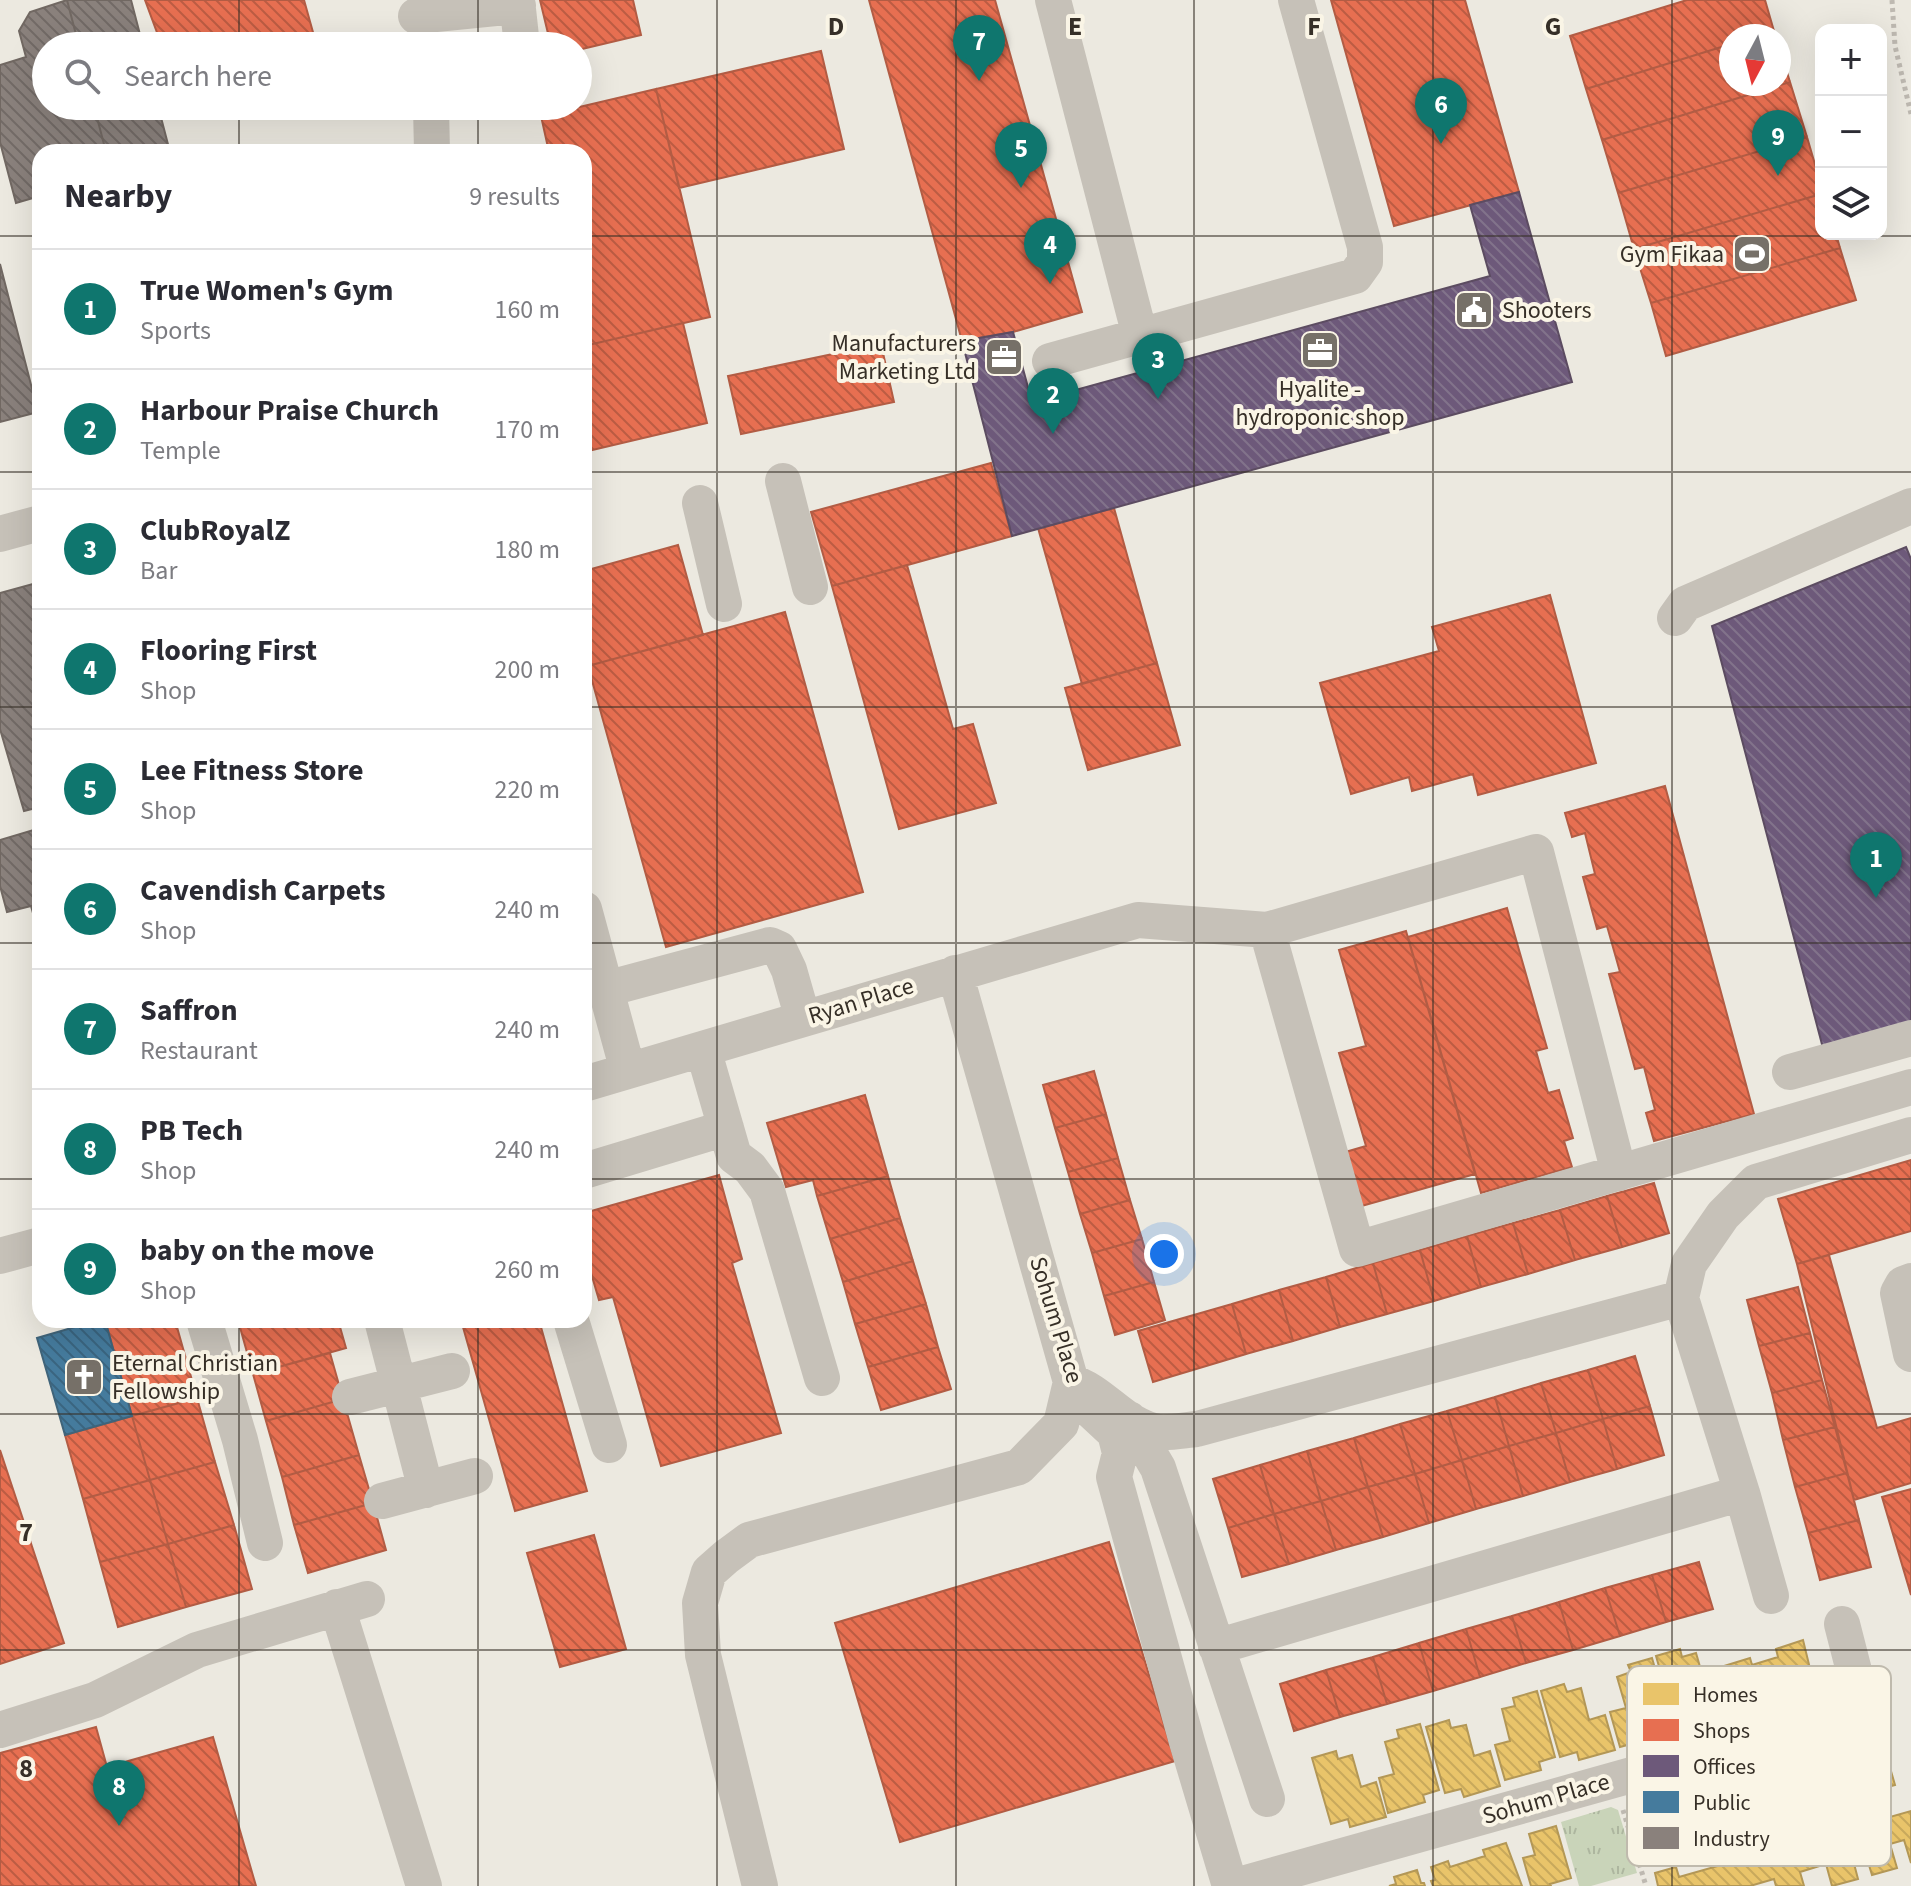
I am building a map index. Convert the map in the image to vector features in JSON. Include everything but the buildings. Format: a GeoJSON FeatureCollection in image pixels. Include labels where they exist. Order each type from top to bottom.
{"type":"FeatureCollection","features":[{"type":"Feature","properties":{"kind":"street"},"geometry":{"type":"LineString","coordinates":[[1053,0],[1140,336]]}},
{"type":"Feature","properties":{"kind":"street"},"geometry":{"type":"LineString","coordinates":[[1050,361],[1355,276],[1365,262],[1365,247],[1296,0]]}},
{"type":"Feature","properties":{"kind":"street"},"geometry":{"type":"LineString","coordinates":[[417,21],[518,3],[521,32]]}},
{"type":"Feature","properties":{"kind":"street"},"geometry":{"type":"LineString","coordinates":[[431,120],[432,144]]}},
{"type":"Feature","properties":{"kind":"street"},"geometry":{"type":"LineString","coordinates":[[783,481],[810,587]]}},
{"type":"Feature","properties":{"kind":"street"},"geometry":{"type":"LineString","coordinates":[[700,503],[724,604]]}},
{"type":"Feature","properties":{"kind":"street"},"geometry":{"type":"LineString","coordinates":[[1675,618],[1685,604],[1911,506]]}},
{"type":"Feature","properties":{"kind":"street"},"geometry":{"type":"LineString","coordinates":[[0,534],[32,525]]}},
{"type":"Feature","properties":{"kind":"street"},"geometry":{"type":"LineString","coordinates":[[1619,1173],[1536,852],[1267,930],[1357,1249],[1619,1173],[1911,1087]]}},
{"type":"Feature","properties":{"kind":"street","name":"Ryan Place"},"geometry":{"type":"LineString","coordinates":[[592,1082],[1138,920],[1267,930]]}},
{"type":"Feature","properties":{"kind":"street"},"geometry":{"type":"LineString","coordinates":[[592,938],[628,1071]]}},
{"type":"Feature","properties":{"kind":"street"},"geometry":{"type":"LineString","coordinates":[[606,989],[770,945],[779,949],[784,959],[803,1019]]}},
{"type":"Feature","properties":{"kind":"street","name":"Sohum Place"},"geometry":{"type":"LineString","coordinates":[[955,973],[1071,1382],[1086,1406],[1115,1433],[1120,1453],[1114,1477],[1182,1727],[1232,1886],[1627,1776]]}},
{"type":"Feature","properties":{"kind":"street"},"geometry":{"type":"LineString","coordinates":[[1790,1072],[1911,1038]]}},
{"type":"Feature","properties":{"kind":"street"},"geometry":{"type":"LineString","coordinates":[[703,1049],[734,1156],[750,1168],[767,1191],[822,1378]]}},
{"type":"Feature","properties":{"kind":"street"},"geometry":{"type":"LineString","coordinates":[[592,1169],[726,1128]]}},
{"type":"Feature","properties":{"kind":"street"},"geometry":{"type":"LineString","coordinates":[[1771,1596],[1681,1298],[1689,1264],[1723,1215],[1756,1182],[1911,1135]]}},
{"type":"Feature","properties":{"kind":"street"},"geometry":{"type":"LineString","coordinates":[[0,1256],[32,1247]]}},
{"type":"Feature","properties":{"kind":"street"},"geometry":{"type":"LineString","coordinates":[[1911,1281],[1903,1284],[1898,1293],[1911,1354]]}},
{"type":"Feature","properties":{"kind":"street"},"geometry":{"type":"LineString","coordinates":[[760,1886],[703,1655],[700,1603],[709,1572],[749,1540],[1019,1467],[1061,1424],[1071,1382],[1085,1386],[1129,1419],[1157,1432],[1197,1429],[1681,1298]]}},
{"type":"Feature","properties":{"kind":"street"},"geometry":{"type":"LineString","coordinates":[[206,1328],[240,1440],[265,1543]]}},
{"type":"Feature","properties":{"kind":"street"},"geometry":{"type":"LineString","coordinates":[[384,1328],[426,1490]]}},
{"type":"Feature","properties":{"kind":"street"},"geometry":{"type":"LineString","coordinates":[[573,1328],[609,1445]]}},
{"type":"Feature","properties":{"kind":"street"},"geometry":{"type":"LineString","coordinates":[[350,1397],[452,1371]]}},
{"type":"Feature","properties":{"kind":"street"},"geometry":{"type":"LineString","coordinates":[[1129,1419],[1158,1468],[1267,1799]]}},
{"type":"Feature","properties":{"kind":"street"},"geometry":{"type":"LineString","coordinates":[[382,1501],[475,1476]]}},
{"type":"Feature","properties":{"kind":"street"},"geometry":{"type":"LineString","coordinates":[[1216,1647],[1742,1493]]}},
{"type":"Feature","properties":{"kind":"street"},"geometry":{"type":"LineString","coordinates":[[0,1730],[95,1700],[197,1650],[352,1603],[424,1886]]}},
{"type":"Feature","properties":{"kind":"street","name":"Sohum Place"},"geometry":{"type":"LineString","coordinates":[[1842,1624],[1853,1666]]}},
{"type":"Feature","properties":{"kind":"path"},"geometry":{"type":"LineString","coordinates":[[1892,0],[1895,46],[1911,114]]}},
{"type":"Feature","properties":{"kind":"path"},"geometry":{"type":"LineString","coordinates":[[1614,1780],[1627,1823]]}},
{"type":"Feature","properties":{"kind":"path"},"geometry":{"type":"LineString","coordinates":[[1640,1866],[1646,1886]]}},
{"type":"Feature","properties":{"kind":"green space"},"geometry":{"type":"Polygon","coordinates":[[[1611,1807],[1618,1810],[1627,1840],[1627,1866],[1635,1866],[1637,1873],[1591,1886],[1579,1886],[1561,1822],[1611,1807]]]}},
{"type":"Feature","properties":{"kind":"place","name":"Saffron"},"geometry":{"type":"Point","coordinates":[979,81]}},
{"type":"Feature","properties":{"kind":"place","name":"Cavendish Carpets"},"geometry":{"type":"Point","coordinates":[1441,144]}},
{"type":"Feature","properties":{"kind":"place","name":"baby on the move"},"geometry":{"type":"Point","coordinates":[1778,176]}},
{"type":"Feature","properties":{"kind":"place","name":"Lee Fitness Store"},"geometry":{"type":"Point","coordinates":[1021,188]}},
{"type":"Feature","properties":{"kind":"place","name":"Gym Fikaa"},"geometry":{"type":"Point","coordinates":[1752,254]}},
{"type":"Feature","properties":{"kind":"place","name":"Flooring First"},"geometry":{"type":"Point","coordinates":[1050,284]}},
{"type":"Feature","properties":{"kind":"place","name":"Shooters"},"geometry":{"type":"Point","coordinates":[1474,310]}},
{"type":"Feature","properties":{"kind":"place","name":"Hyalite - hydroponic shop"},"geometry":{"type":"Point","coordinates":[1320,350]}},
{"type":"Feature","properties":{"kind":"place","name":"Manufacturers Marketing Ltd"},"geometry":{"type":"Point","coordinates":[1004,357]}},
{"type":"Feature","properties":{"kind":"place","name":"ClubRoyalZ"},"geometry":{"type":"Point","coordinates":[1158,399]}},
{"type":"Feature","properties":{"kind":"place","name":"Harbour Praise Church"},"geometry":{"type":"Point","coordinates":[1053,434]}},
{"type":"Feature","properties":{"kind":"place","name":"True Women's Gym"},"geometry":{"type":"Point","coordinates":[1876,898]}},
{"type":"Feature","properties":{"kind":"place","name":"Eternal Christian Fellowship"},"geometry":{"type":"Point","coordinates":[84,1377]}},
{"type":"Feature","properties":{"kind":"place","name":"PB Tech"},"geometry":{"type":"Point","coordinates":[119,1826]}}]}
